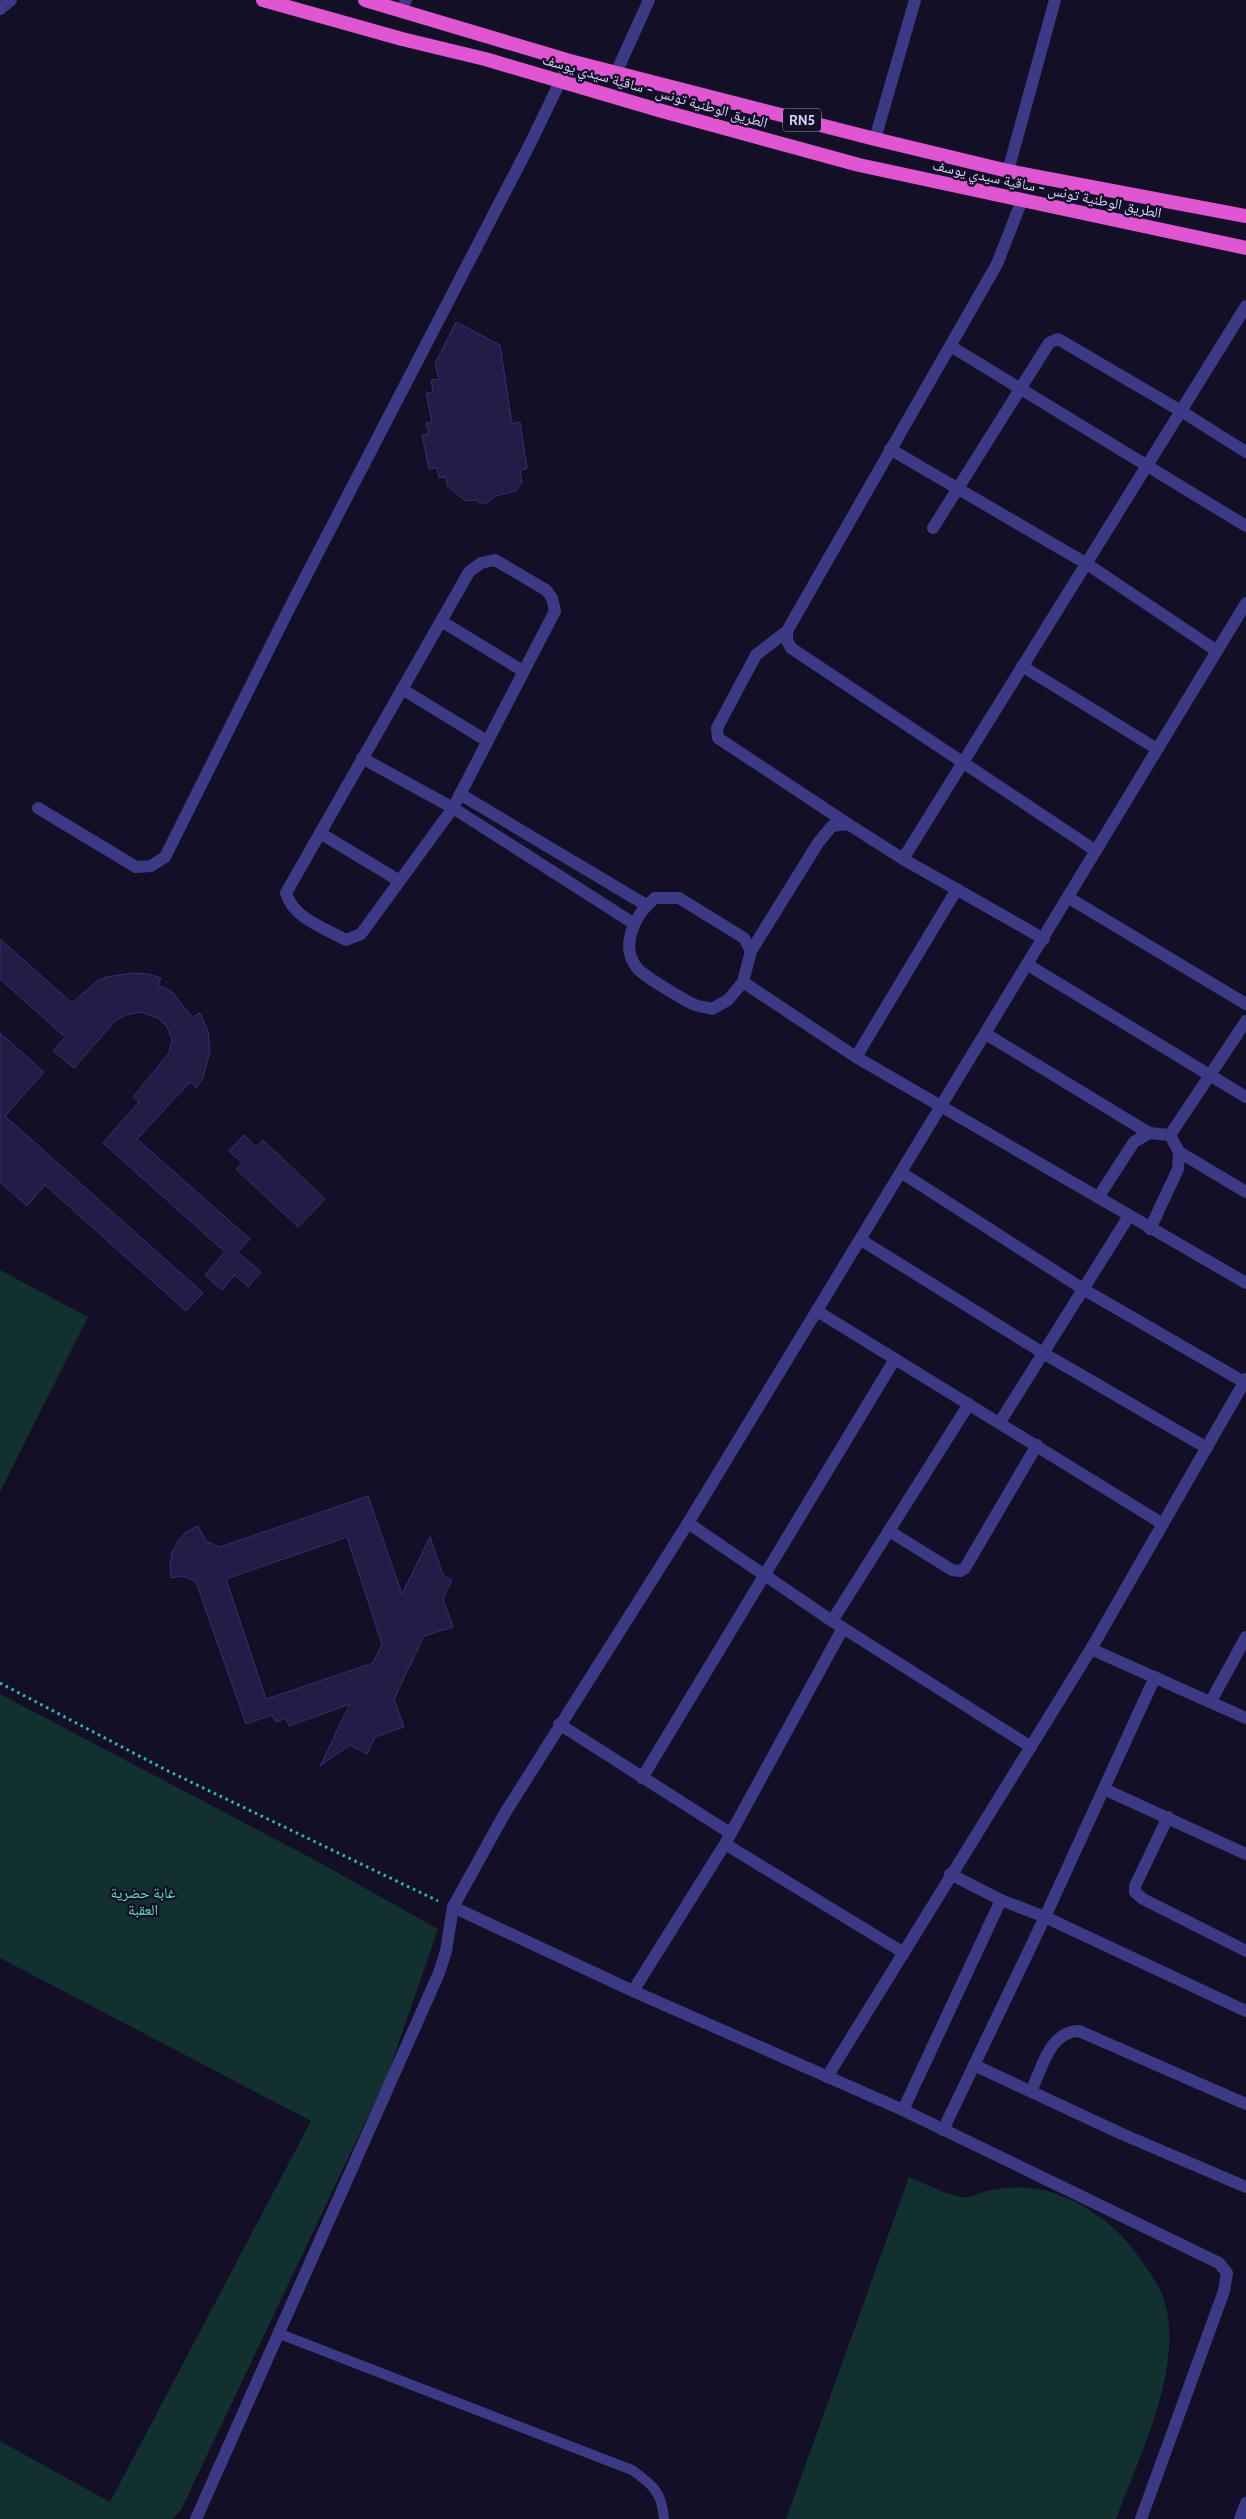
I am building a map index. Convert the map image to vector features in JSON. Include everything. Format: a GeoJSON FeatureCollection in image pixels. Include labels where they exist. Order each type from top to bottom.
{"type":"FeatureCollection","features":[{"type":"Feature","properties":{"kind":"highway","name":"الطريق الوطنية تونس - ساقية سيدي يوسف"},"geometry":{"type":"LineString","coordinates":[[263,0],[402,39],[485,59],[560,82],[859,165],[1246,248]]}},
{"type":"Feature","properties":{"kind":"highway","name":"الطريق الوطنية تونس - ساقية سيدي يوسف"},"geometry":{"type":"LineString","coordinates":[[365,0],[403,6],[570,61],[875,139],[1008,171],[1246,216]]}},
{"type":"Feature","properties":{"kind":"street"},"geometry":{"type":"LineString","coordinates":[[0,9],[11,0]]}},
{"type":"Feature","properties":{"kind":"street"},"geometry":{"type":"LineString","coordinates":[[616,73],[649,0]]}},
{"type":"Feature","properties":{"kind":"street"},"geometry":{"type":"LineString","coordinates":[[875,139],[914,0]]}},
{"type":"Feature","properties":{"kind":"street"},"geometry":{"type":"LineString","coordinates":[[1008,171],[1055,0]]}},
{"type":"Feature","properties":{"kind":"street"},"geometry":{"type":"LineString","coordinates":[[38,808],[136,867],[151,866],[164,857],[570,61]]}},
{"type":"Feature","properties":{"kind":"street"},"geometry":{"type":"LineString","coordinates":[[1022,200],[998,264],[952,347],[890,449],[787,631],[756,655],[716,728],[718,738],[848,824],[903,859],[1044,939]]}},
{"type":"Feature","properties":{"kind":"street"},"geometry":{"type":"LineString","coordinates":[[903,859],[961,761],[1087,564],[1246,306]]}},
{"type":"Feature","properties":{"kind":"street"},"geometry":{"type":"LineString","coordinates":[[933,528],[1049,342],[1058,339],[1181,411],[1246,452]]}},
{"type":"Feature","properties":{"kind":"street"},"geometry":{"type":"LineString","coordinates":[[952,347],[1246,526]]}},
{"type":"Feature","properties":{"kind":"street"},"geometry":{"type":"LineString","coordinates":[[890,449],[1087,564],[1217,651]]}},
{"type":"Feature","properties":{"kind":"street"},"geometry":{"type":"LineString","coordinates":[[495,560],[546,590],[552,598],[554,611],[453,808],[398,880],[361,934],[354,939],[346,940],[298,913],[289,904],[286,893],[441,621],[469,572],[481,563],[495,560]]}},
{"type":"Feature","properties":{"kind":"street"},"geometry":{"type":"LineString","coordinates":[[196,2519],[280,2334],[439,1973],[446,1951],[453,1907],[505,1813],[559,1724],[688,1523],[1069,898],[1096,850],[1217,651],[1240,624],[1246,603]]}},
{"type":"Feature","properties":{"kind":"street"},"geometry":{"type":"LineString","coordinates":[[441,621],[523,671]]}},
{"type":"Feature","properties":{"kind":"street"},"geometry":{"type":"LineString","coordinates":[[787,631],[787,640],[792,648],[1096,850]]}},
{"type":"Feature","properties":{"kind":"street"},"geometry":{"type":"LineString","coordinates":[[1022,666],[1157,749]]}},
{"type":"Feature","properties":{"kind":"street"},"geometry":{"type":"LineString","coordinates":[[402,688],[487,742]]}},
{"type":"Feature","properties":{"kind":"street"},"geometry":{"type":"LineString","coordinates":[[362,758],[453,808],[633,923]]}},
{"type":"Feature","properties":{"kind":"street"},"geometry":{"type":"LineString","coordinates":[[460,794],[646,906]]}},
{"type":"Feature","properties":{"kind":"street"},"geometry":{"type":"LineString","coordinates":[[751,951],[744,938],[680,898],[655,898],[633,923],[630,952],[638,969],[694,1005],[712,1009],[728,1000],[743,982],[751,951],[818,843],[832,826],[848,824]]}},
{"type":"Feature","properties":{"kind":"street"},"geometry":{"type":"LineString","coordinates":[[320,833],[398,880]]}},
{"type":"Feature","properties":{"kind":"street"},"geometry":{"type":"LineString","coordinates":[[856,1056],[957,890]]}},
{"type":"Feature","properties":{"kind":"street"},"geometry":{"type":"LineString","coordinates":[[1069,898],[1246,1004]]}},
{"type":"Feature","properties":{"kind":"street"},"geometry":{"type":"LineString","coordinates":[[1028,965],[1246,1096]]}},
{"type":"Feature","properties":{"kind":"street"},"geometry":{"type":"LineString","coordinates":[[743,982],[856,1056],[1099,1196],[1150,1229],[1246,1283]]}},
{"type":"Feature","properties":{"kind":"street"},"geometry":{"type":"LineString","coordinates":[[1170,1134],[1211,1076],[1246,1021]]}},
{"type":"Feature","properties":{"kind":"street"},"geometry":{"type":"LineString","coordinates":[[986,1034],[1149,1133],[1170,1134]]}},
{"type":"Feature","properties":{"kind":"street"},"geometry":{"type":"LineString","coordinates":[[1099,1196],[1134,1142],[1149,1133]]}},
{"type":"Feature","properties":{"kind":"street"},"geometry":{"type":"LineString","coordinates":[[1150,1229],[1178,1169],[1179,1152],[1170,1134]]}},
{"type":"Feature","properties":{"kind":"street"},"geometry":{"type":"LineString","coordinates":[[1179,1152],[1246,1192]]}},
{"type":"Feature","properties":{"kind":"street"},"geometry":{"type":"LineString","coordinates":[[827,2077],[904,1953],[950,1874],[1032,1747],[1091,1649],[1245,1381],[1083,1289],[902,1173]]}},
{"type":"Feature","properties":{"kind":"street"},"geometry":{"type":"LineString","coordinates":[[1000,1422],[1128,1216]]}},
{"type":"Feature","properties":{"kind":"street"},"geometry":{"type":"LineString","coordinates":[[861,1240],[1043,1353],[1207,1448]]}},
{"type":"Feature","properties":{"kind":"street"},"geometry":{"type":"LineString","coordinates":[[817,1312],[1000,1422],[1163,1524]]}},
{"type":"Feature","properties":{"kind":"street"},"geometry":{"type":"LineString","coordinates":[[642,1778],[895,1359]]}},
{"type":"Feature","properties":{"kind":"street"},"geometry":{"type":"LineString","coordinates":[[633,1991],[727,1839],[837,1625],[889,1531],[969,1404]]}},
{"type":"Feature","properties":{"kind":"street"},"geometry":{"type":"LineString","coordinates":[[889,1531],[952,1570],[960,1571],[965,1568],[1037,1445]]}},
{"type":"Feature","properties":{"kind":"street"},"geometry":{"type":"LineString","coordinates":[[688,1523],[837,1625],[1032,1747]]}},
{"type":"Feature","properties":{"kind":"street"},"geometry":{"type":"LineString","coordinates":[[1211,1701],[1246,1637]]}},
{"type":"Feature","properties":{"kind":"street"},"geometry":{"type":"LineString","coordinates":[[1091,1649],[1246,1718]]}},
{"type":"Feature","properties":{"kind":"street"},"geometry":{"type":"LineString","coordinates":[[943,2130],[1045,1917],[1156,1677]]}},
{"type":"Feature","properties":{"kind":"street"},"geometry":{"type":"LineString","coordinates":[[559,1724],[642,1778],[727,1839],[904,1953]]}},
{"type":"Feature","properties":{"kind":"street"},"geometry":{"type":"LineString","coordinates":[[1104,1790],[1246,1854]]}},
{"type":"Feature","properties":{"kind":"street"},"geometry":{"type":"LineString","coordinates":[[1168,1818],[1135,1886],[1135,1892],[1143,1899],[1246,1951]]}},
{"type":"Feature","properties":{"kind":"street"},"geometry":{"type":"LineString","coordinates":[[950,1874],[1001,1900],[1045,1917],[1246,2012]]}},
{"type":"Feature","properties":{"kind":"street"},"geometry":{"type":"LineString","coordinates":[[903,2110],[1001,1900]]}},
{"type":"Feature","properties":{"kind":"street"},"geometry":{"type":"LineString","coordinates":[[453,1907],[633,1991],[903,2110],[1215,2260],[1227,2273],[1224,2291],[1140,2519]]}},
{"type":"Feature","properties":{"kind":"street"},"geometry":{"type":"LineString","coordinates":[[1031,2091],[1055,2041],[1068,2031],[1080,2031],[1246,2104]]}},
{"type":"Feature","properties":{"kind":"street"},"geometry":{"type":"LineString","coordinates":[[974,2065],[1122,2134],[1246,2187]]}},
{"type":"Feature","properties":{"kind":"street"},"geometry":{"type":"LineString","coordinates":[[1240,2519],[1246,2503]]}},
{"type":"Feature","properties":{"kind":"lane"},"geometry":{"type":"LineString","coordinates":[[280,2334],[632,2470],[649,2483],[663,2502],[664,2519]]}},
{"type":"Feature","properties":{"kind":"path"},"geometry":{"type":"LineString","coordinates":[[0,1683],[166,1770],[423,1896],[453,1907]]}},
{"type":"Feature","properties":{"kind":"green space"},"geometry":{"type":"Polygon","coordinates":[[[0,1270],[88,1317],[0,1492],[0,1270]]]}},
{"type":"Feature","properties":{"kind":"green space","name":"غابة حضرية العقبة"},"geometry":{"type":"Polygon","coordinates":[[[0,1694],[313,1859],[438,1929],[388,2074],[181,2510],[172,2519],[0,2519],[0,2441],[110,2502],[311,2121],[0,1958],[0,1694]]]}},
{"type":"Feature","properties":{"kind":"green space"},"geometry":{"type":"Polygon","coordinates":[[[909,2177],[962,2197],[969,2197],[991,2190],[1019,2187],[1040,2189],[1060,2195],[1085,2207],[1118,2232],[1128,2242],[1157,2284],[1162,2294],[1168,2320],[1169,2349],[1165,2378],[1148,2438],[1116,2519],[786,2519],[909,2177]]]}},
{"type":"Feature","properties":{"kind":"building"},"geometry":{"type":"Polygon","coordinates":[[[456,322],[500,345],[512,424],[520,422],[527,468],[520,471],[522,482],[516,491],[495,496],[487,503],[480,503],[476,500],[466,501],[447,486],[446,477],[439,478],[437,468],[429,469],[422,435],[429,434],[426,423],[432,422],[426,393],[433,392],[431,380],[439,379],[435,364],[456,322]]]}},
{"type":"Feature","properties":{"kind":"building"},"geometry":{"type":"Polygon","coordinates":[[[0,939],[72,1003],[96,982],[106,977],[132,973],[148,974],[161,978],[158,985],[172,992],[192,1017],[200,1013],[208,1031],[210,1051],[203,1078],[196,1088],[190,1082],[137,1139],[250,1239],[238,1252],[261,1272],[248,1287],[235,1275],[222,1290],[205,1275],[225,1252],[103,1143],[139,1102],[133,1097],[169,1053],[172,1040],[167,1027],[158,1018],[141,1012],[126,1015],[116,1020],[74,1068],[53,1051],[65,1037],[0,979],[0,939]]]}},
{"type":"Feature","properties":{"kind":"building"},"geometry":{"type":"Polygon","coordinates":[[[0,1033],[44,1072],[5,1116],[203,1293],[186,1311],[45,1185],[27,1206],[0,1182],[0,1033]]]}},
{"type":"Feature","properties":{"kind":"building"},"geometry":{"type":"Polygon","coordinates":[[[244,1135],[256,1147],[263,1140],[325,1199],[298,1227],[236,1169],[242,1163],[229,1151],[244,1135]]]}},
{"type":"Feature","properties":{"kind":"building"},"geometry":{"type":"Polygon","coordinates":[[[368,1496],[402,1594],[430,1537],[443,1575],[452,1580],[443,1599],[453,1627],[424,1636],[394,1699],[404,1727],[375,1737],[367,1754],[350,1745],[320,1766],[350,1704],[289,1726],[286,1718],[276,1722],[272,1715],[246,1724],[196,1582],[183,1576],[171,1578],[172,1552],[186,1532],[198,1526],[206,1541],[220,1547],[368,1496]],[[347,1537],[226,1579],[266,1699],[373,1663],[382,1644],[347,1537]]]}}]}
